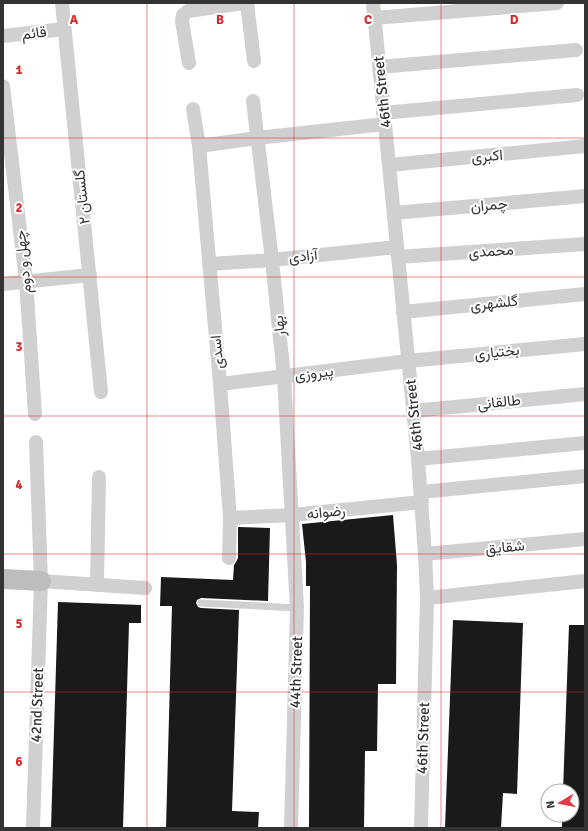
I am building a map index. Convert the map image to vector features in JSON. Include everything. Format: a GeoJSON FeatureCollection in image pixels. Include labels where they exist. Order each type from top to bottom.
{"type":"FeatureCollection","features":[{"type":"Feature","properties":{"kind":"street","name":"گلستان ۲"},"geometry":{"type":"LineString","coordinates":[[62,3],[101,392]]}},
{"type":"Feature","properties":{"kind":"street"},"geometry":{"type":"LineString","coordinates":[[189,63],[182,21],[183,15],[188,11],[246,3],[254,61]]}},
{"type":"Feature","properties":{"kind":"street","name":"46th Street"},"geometry":{"type":"LineString","coordinates":[[373,3],[422,497],[427,598],[421,828]]}},
{"type":"Feature","properties":{"kind":"street"},"geometry":{"type":"LineString","coordinates":[[374,18],[558,3]]}},
{"type":"Feature","properties":{"kind":"street","name":"قائم"},"geometry":{"type":"LineString","coordinates":[[3,36],[64,29]]}},
{"type":"Feature","properties":{"kind":"street"},"geometry":{"type":"LineString","coordinates":[[379,67],[576,50]]}},
{"type":"Feature","properties":{"kind":"street","name":"چهل و دوم"},"geometry":{"type":"LineString","coordinates":[[3,86],[26,281],[35,414]]}},
{"type":"Feature","properties":{"kind":"street"},"geometry":{"type":"LineString","coordinates":[[198,146],[384,118],[577,95]]}},
{"type":"Feature","properties":{"kind":"street","name":"بهار"},"geometry":{"type":"LineString","coordinates":[[253,101],[284,377],[292,515]]}},
{"type":"Feature","properties":{"kind":"street","name":"اسدی"},"geometry":{"type":"LineString","coordinates":[[193,109],[198,146],[220,384],[230,518],[229,558]]}},
{"type":"Feature","properties":{"kind":"street","name":"اکبری"},"geometry":{"type":"LineString","coordinates":[[389,165],[585,146]]}},
{"type":"Feature","properties":{"kind":"street","name":"چمران"},"geometry":{"type":"LineString","coordinates":[[394,213],[585,196]]}},
{"type":"Feature","properties":{"kind":"street","name":"محمدی"},"geometry":{"type":"LineString","coordinates":[[398,252],[585,244]]}},
{"type":"Feature","properties":{"kind":"street","name":"آزادی"},"geometry":{"type":"LineString","coordinates":[[209,264],[398,252]]}},
{"type":"Feature","properties":{"kind":"street"},"geometry":{"type":"LineString","coordinates":[[3,284],[90,275]]}},
{"type":"Feature","properties":{"kind":"street","name":"گلشهری"},"geometry":{"type":"LineString","coordinates":[[403,312],[585,294]]}},
{"type":"Feature","properties":{"kind":"street","name":"بختیاری"},"geometry":{"type":"LineString","coordinates":[[408,361],[585,344]]}},
{"type":"Feature","properties":{"kind":"street","name":"پیروزی"},"geometry":{"type":"LineString","coordinates":[[220,384],[408,361]]}},
{"type":"Feature","properties":{"kind":"street","name":"طالقانی"},"geometry":{"type":"LineString","coordinates":[[413,411],[585,394]]}},
{"type":"Feature","properties":{"kind":"street"},"geometry":{"type":"LineString","coordinates":[[36,442],[41,581]]}},
{"type":"Feature","properties":{"kind":"street"},"geometry":{"type":"LineString","coordinates":[[418,459],[585,443]]}},
{"type":"Feature","properties":{"kind":"street"},"geometry":{"type":"LineString","coordinates":[[97,585],[99,476]]}},
{"type":"Feature","properties":{"kind":"street","name":"رضوانه"},"geometry":{"type":"LineString","coordinates":[[230,518],[292,515],[585,476]]}},
{"type":"Feature","properties":{"kind":"street","name":"44th Street"},"geometry":{"type":"LineString","coordinates":[[291,828],[297,608],[292,515]]}},
{"type":"Feature","properties":{"kind":"street","name":"شقایق"},"geometry":{"type":"LineString","coordinates":[[425,554],[585,539]]}},
{"type":"Feature","properties":{"kind":"street"},"geometry":{"type":"LineString","coordinates":[[3,579],[145,588]]}},
{"type":"Feature","properties":{"kind":"street","name":"42nd Street"},"geometry":{"type":"LineString","coordinates":[[33,828],[41,581]]}},
{"type":"Feature","properties":{"kind":"street"},"geometry":{"type":"LineString","coordinates":[[427,598],[585,581]]}},
{"type":"Feature","properties":{"kind":"lane"},"geometry":{"type":"LineString","coordinates":[[201,603],[297,608]]}},
{"type":"Feature","properties":{"kind":"building"},"geometry":{"type":"Polygon","coordinates":[[[393,515],[397,565],[396,684],[378,684],[377,751],[365,751],[364,828],[309,828],[310,586],[306,586],[306,562],[302,524],[393,515]]]}},
{"type":"Feature","properties":{"kind":"building"},"geometry":{"type":"Polygon","coordinates":[[[238,527],[270,528],[268,601],[201,598],[197,600],[196,603],[198,607],[201,608],[239,610],[232,811],[259,812],[258,828],[166,828],[172,606],[160,606],[161,577],[233,580],[234,565],[238,558],[238,527]]]}},
{"type":"Feature","properties":{"kind":"building"},"geometry":{"type":"Polygon","coordinates":[[[58,602],[141,605],[141,623],[129,623],[123,828],[51,828],[58,602]]]}},
{"type":"Feature","properties":{"kind":"building"},"geometry":{"type":"Polygon","coordinates":[[[453,620],[523,623],[517,794],[503,793],[501,828],[445,828],[453,620]]]}},
{"type":"Feature","properties":{"kind":"building"},"geometry":{"type":"Polygon","coordinates":[[[569,625],[585,625],[585,828],[562,828],[562,823],[580,823],[580,783],[563,783],[569,625]]]}}]}
